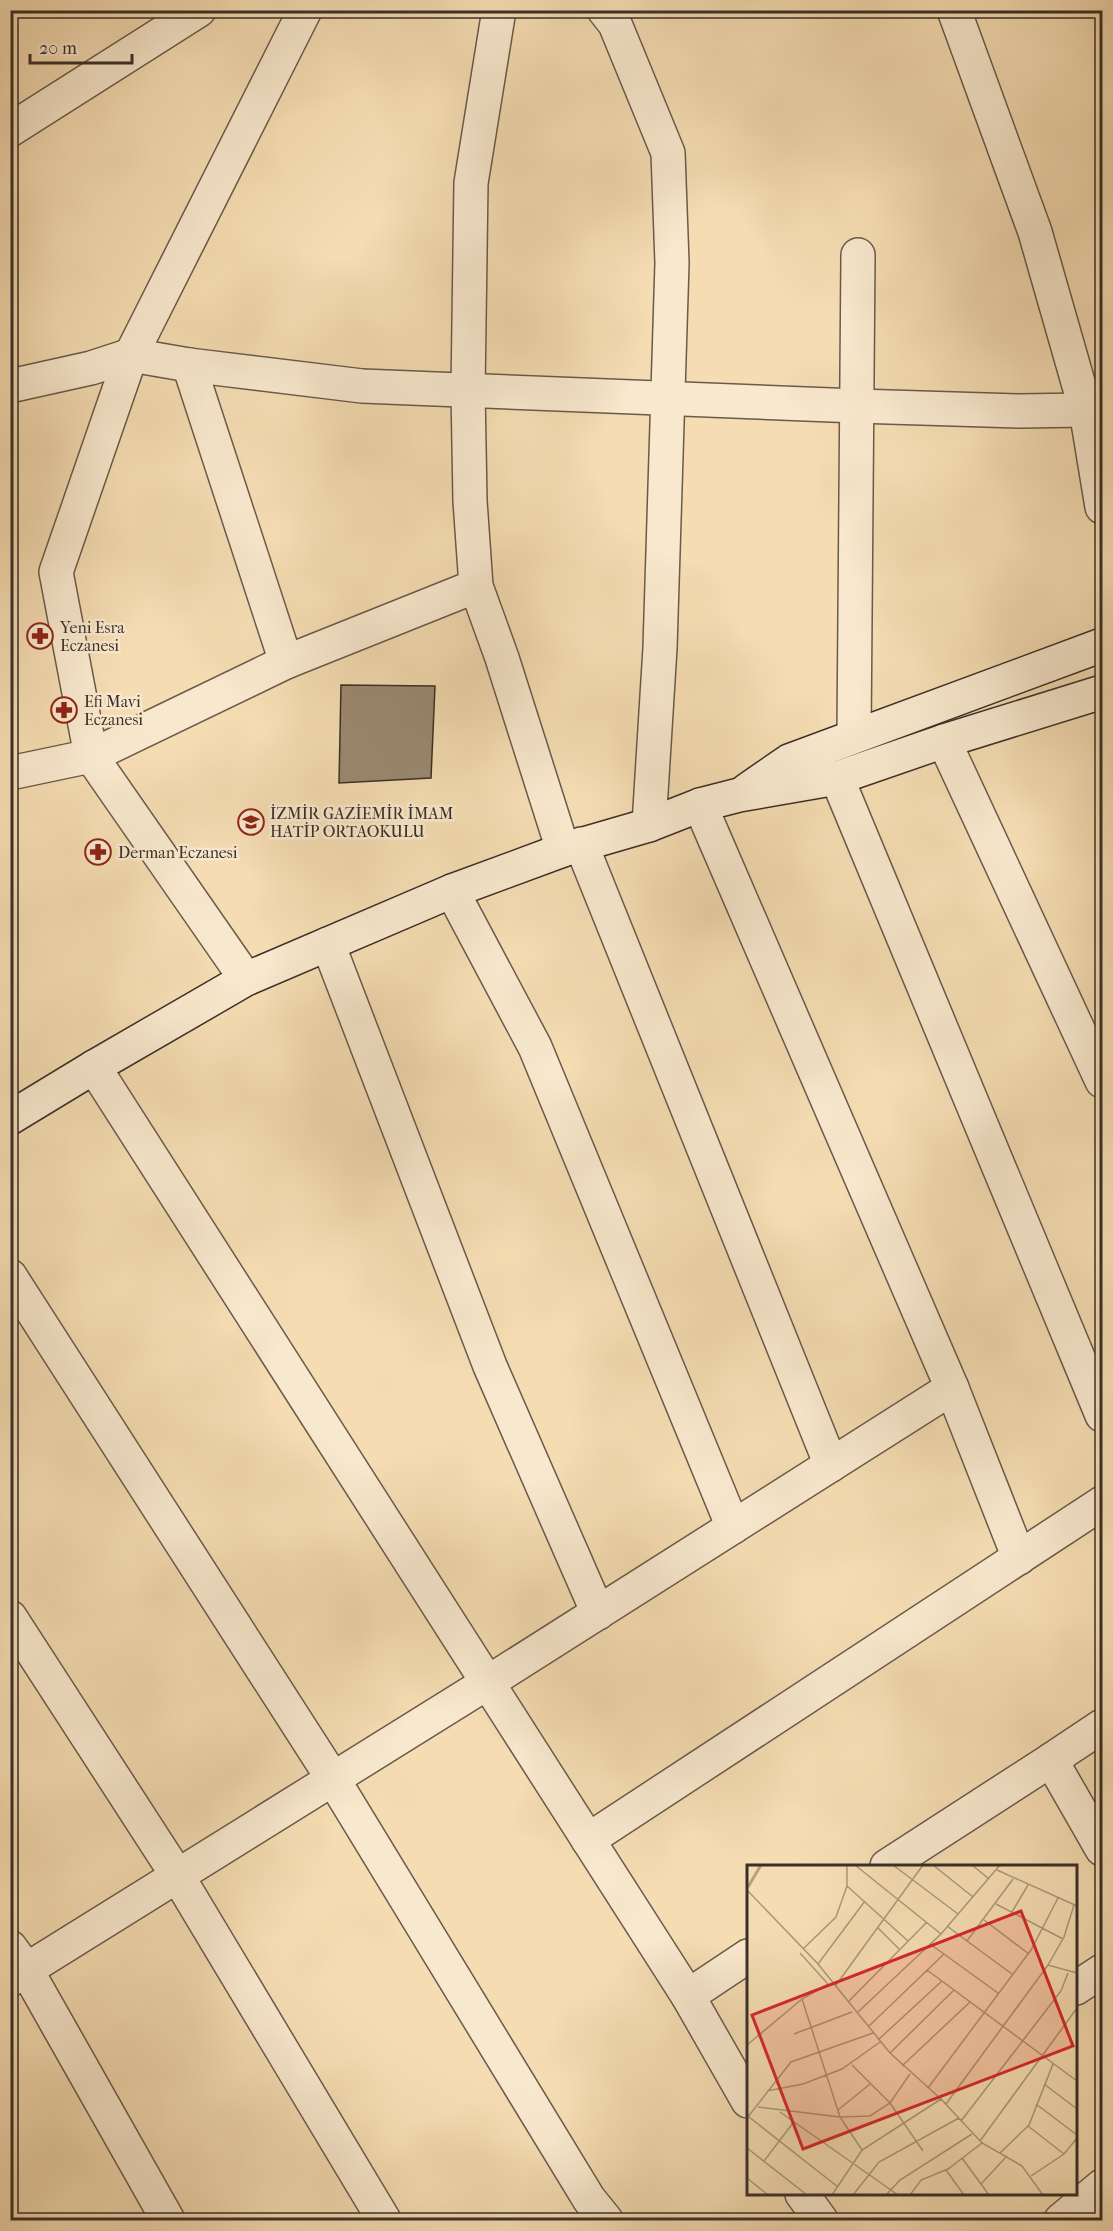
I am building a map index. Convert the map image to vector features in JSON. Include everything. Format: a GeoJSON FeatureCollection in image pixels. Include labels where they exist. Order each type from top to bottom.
{"type":"FeatureCollection","features":[{"type":"Feature","properties":{"kind":"street"},"geometry":{"type":"LineString","coordinates":[[10,130],[199,10]]}},
{"type":"Feature","properties":{"kind":"street"},"geometry":{"type":"LineString","coordinates":[[246,979],[91,756],[56,572],[131,355],[305,10]]}},
{"type":"Feature","properties":{"kind":"street"},"geometry":{"type":"LineString","coordinates":[[499,10],[471,183],[468,391],[470,501],[476,586],[572,847],[831,1465]]}},
{"type":"Feature","properties":{"kind":"street"},"geometry":{"type":"LineString","coordinates":[[604,10],[615,24],[668,153],[672,262],[660,648],[649,825]]}},
{"type":"Feature","properties":{"kind":"street"},"geometry":{"type":"LineString","coordinates":[[954,10],[1035,232],[1086,410],[1102,507]]}},
{"type":"Feature","properties":{"kind":"street"},"geometry":{"type":"LineString","coordinates":[[854,736],[858,255]]}},
{"type":"Feature","properties":{"kind":"street"},"geometry":{"type":"LineString","coordinates":[[10,386],[91,368],[131,355],[189,365],[362,386],[857,406],[1019,411],[1086,410]]}},
{"type":"Feature","properties":{"kind":"street"},"geometry":{"type":"LineString","coordinates":[[189,365],[286,662]]}},
{"type":"Feature","properties":{"kind":"street"},"geometry":{"type":"LineString","coordinates":[[10,773],[91,756],[286,662],[476,586]]}},
{"type":"Feature","properties":{"kind":"street"},"geometry":{"type":"LineString","coordinates":[[739,795],[789,761],[1102,645]]}},
{"type":"Feature","properties":{"kind":"street"},"geometry":{"type":"LineString","coordinates":[[10,1118],[246,979],[452,891],[572,847],[649,825],[700,805],[739,795],[837,778],[944,741],[1101,696]]}},
{"type":"Feature","properties":{"kind":"street"},"geometry":{"type":"LineString","coordinates":[[944,741],[1102,1081]]}},
{"type":"Feature","properties":{"kind":"street"},"geometry":{"type":"LineString","coordinates":[[837,778],[1102,1415]]}},
{"type":"Feature","properties":{"kind":"street"},"geometry":{"type":"LineString","coordinates":[[700,805],[952,1388],[1019,1558]]}},
{"type":"Feature","properties":{"kind":"street"},"geometry":{"type":"LineString","coordinates":[[452,891],[535,1047],[733,1527]]}},
{"type":"Feature","properties":{"kind":"street"},"geometry":{"type":"LineString","coordinates":[[328,944],[490,1366],[598,1613]]}},
{"type":"Feature","properties":{"kind":"street"},"geometry":{"type":"LineString","coordinates":[[94,1067],[688,1996],[747,2099]]}},
{"type":"Feature","properties":{"kind":"street"},"geometry":{"type":"LineString","coordinates":[[10,1276],[333,1779],[589,2199],[606,2220]]}},
{"type":"Feature","properties":{"kind":"street"},"geometry":{"type":"LineString","coordinates":[[168,2220],[16,1966],[177,1875],[333,1779],[952,1388]]}},
{"type":"Feature","properties":{"kind":"street"},"geometry":{"type":"LineString","coordinates":[[588,1840],[1102,1503]]}},
{"type":"Feature","properties":{"kind":"street"},"geometry":{"type":"LineString","coordinates":[[10,1617],[177,1875],[384,2220]]}},
{"type":"Feature","properties":{"kind":"street"},"geometry":{"type":"LineString","coordinates":[[889,1865],[1102,1726]]}},
{"type":"Feature","properties":{"kind":"street"},"geometry":{"type":"LineString","coordinates":[[1051,1761],[1102,1849]]}},
{"type":"Feature","properties":{"kind":"street"},"geometry":{"type":"LineString","coordinates":[[688,1996],[747,1957]]}},
{"type":"Feature","properties":{"kind":"street"},"geometry":{"type":"LineString","coordinates":[[1077,1987],[1102,1971]]}},
{"type":"Feature","properties":{"kind":"street"},"geometry":{"type":"LineString","coordinates":[[1061,2220],[1102,2186]]}},
{"type":"Feature","properties":{"kind":"street"},"geometry":{"type":"LineString","coordinates":[[803,2195],[821,2220]]}},
{"type":"Feature","properties":{"kind":"building"},"geometry":{"type":"Polygon","coordinates":[[[341,685],[435,686],[431,778],[339,783],[341,685]]]}},
{"type":"Feature","properties":{"kind":"place","name":"Yeni Esra Eczanesi"},"geometry":{"type":"Point","coordinates":[40,636]}},
{"type":"Feature","properties":{"kind":"place","name":"Efi Mavi Eczanesi"},"geometry":{"type":"Point","coordinates":[64,710]}},
{"type":"Feature","properties":{"kind":"place","name":"İZMİR GAZİEMİR İMAM HATİP ORTAOKULU"},"geometry":{"type":"Point","coordinates":[251,822]}},
{"type":"Feature","properties":{"kind":"place","name":"Derman Eczanesi"},"geometry":{"type":"Point","coordinates":[98,852]}}]}
